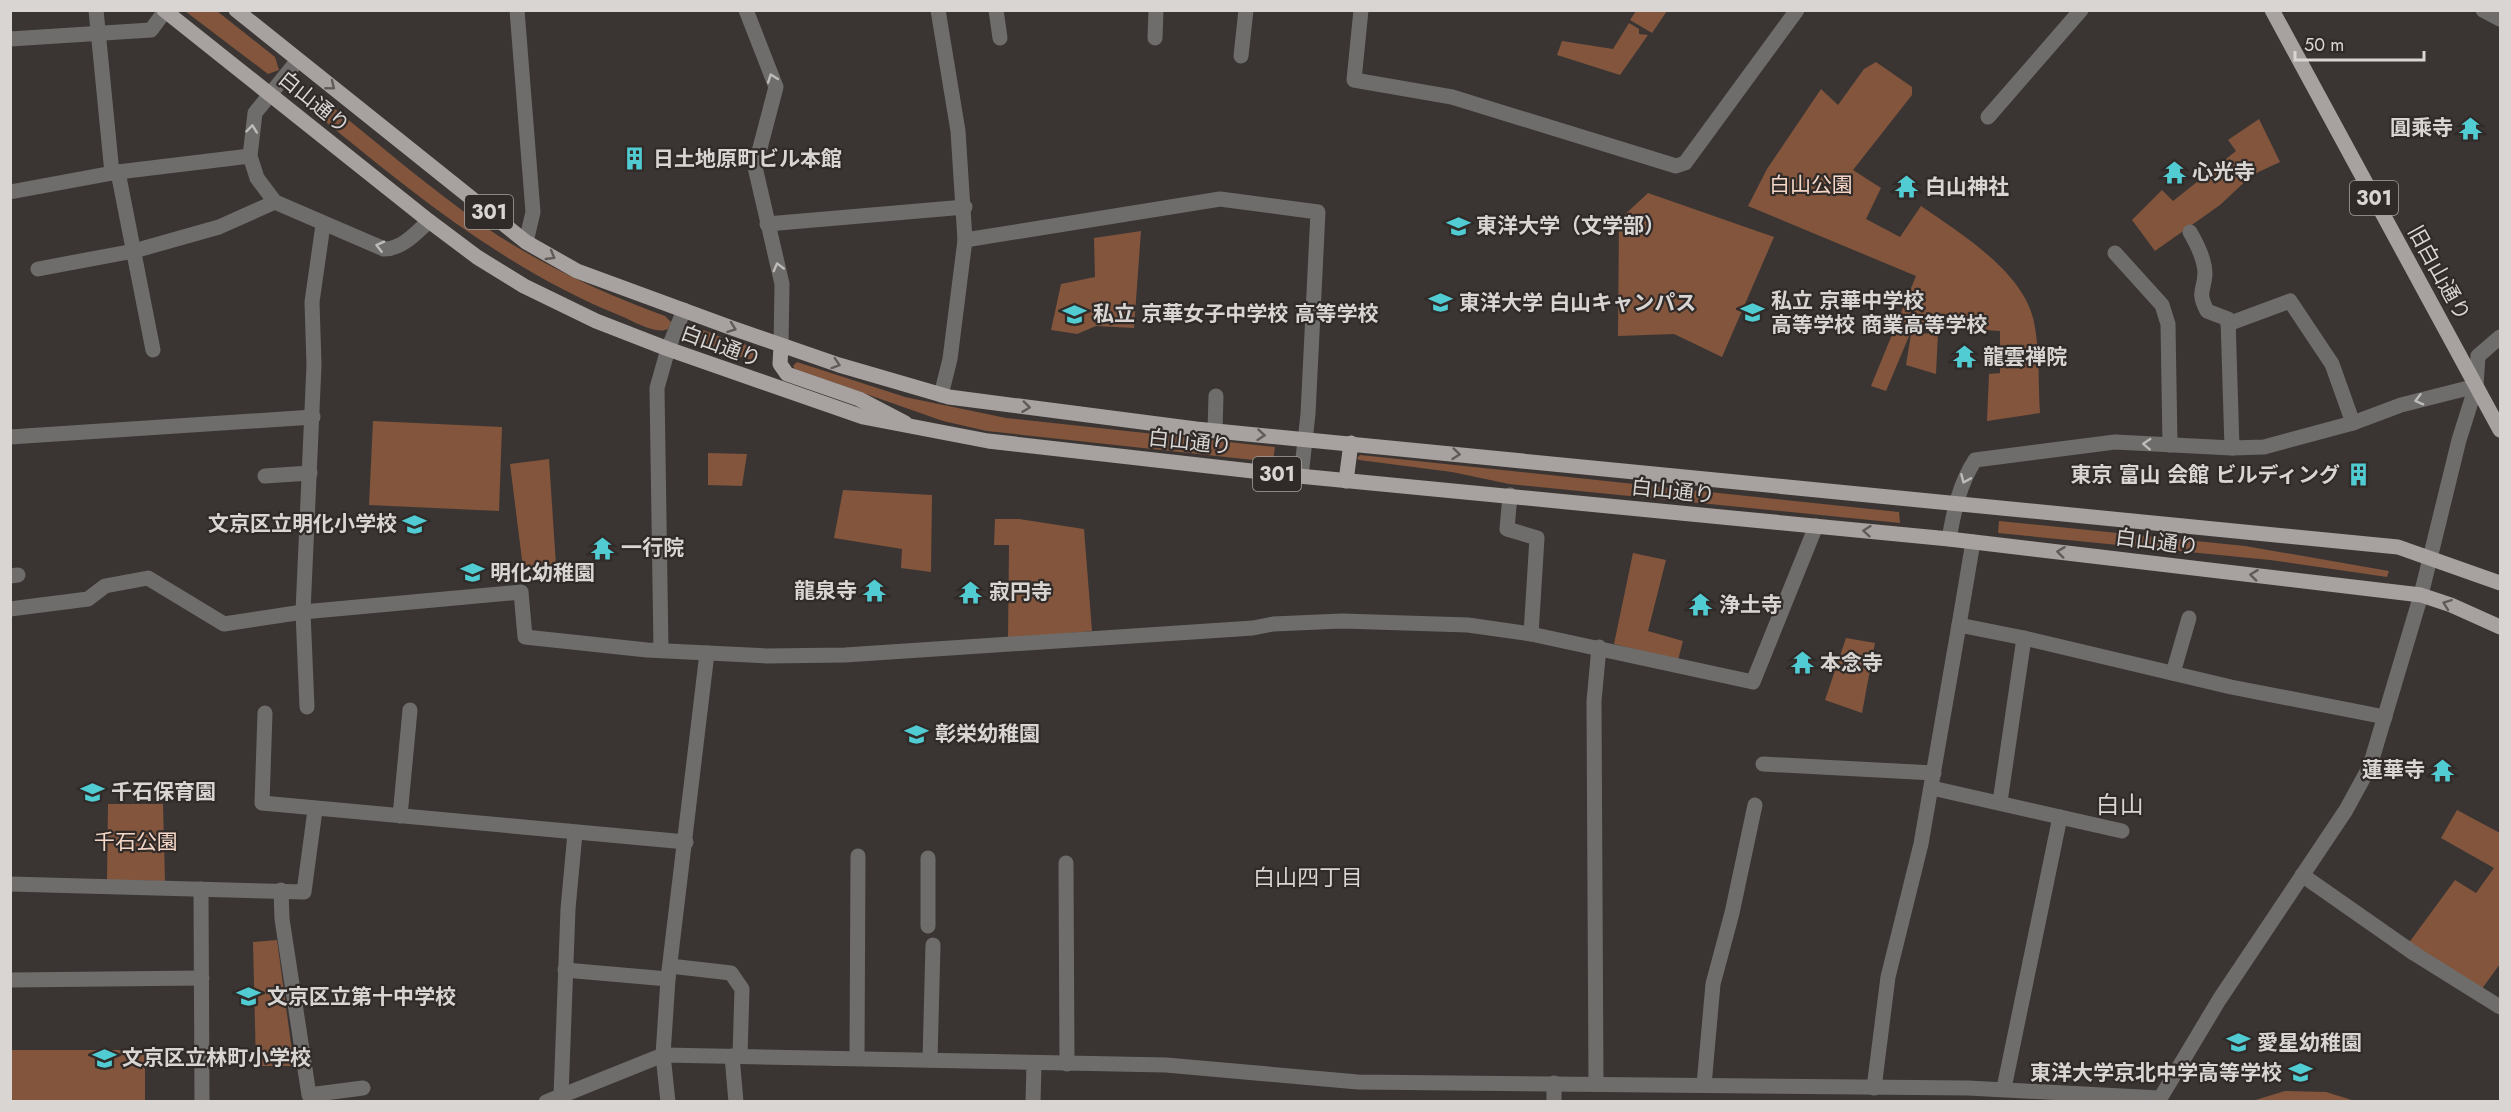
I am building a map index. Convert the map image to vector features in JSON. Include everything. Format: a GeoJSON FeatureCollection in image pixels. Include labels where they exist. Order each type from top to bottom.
{"type":"FeatureCollection","features":[{"type":"Feature","properties":{"kind":"main road","name":"白山通り"},"geometry":{"type":"LineString","coordinates":[[236,10],[526,242],[576,271],[781,346],[941,395],[1215,430],[1955,505],[2398,547],[2430,556],[2500,583]]}},
{"type":"Feature","properties":{"kind":"main road","name":"旧白山通り"},"geometry":{"type":"LineString","coordinates":[[2272,10],[2500,430]]}},
{"type":"Feature","properties":{"kind":"main road","name":"白山通り"},"geometry":{"type":"LineString","coordinates":[[164,11],[429,221],[477,257],[525,286],[596,321],[668,349],[862,417],[988,441],[1346,481],[1949,539],[2421,595],[2451,605],[2500,627]]}},
{"type":"Feature","properties":{"kind":"main road"},"geometry":{"type":"LineString","coordinates":[[781,346],[780,364],[787,374],[858,399],[913,428]]}},
{"type":"Feature","properties":{"kind":"main road"},"geometry":{"type":"LineString","coordinates":[[1346,481],[1351,443]]}},
{"type":"Feature","properties":{"kind":"street"},"geometry":{"type":"LineString","coordinates":[[96,10],[115,173],[134,251],[153,350]]}},
{"type":"Feature","properties":{"kind":"street"},"geometry":{"type":"LineString","coordinates":[[517,10],[533,212],[526,242]]}},
{"type":"Feature","properties":{"kind":"street"},"geometry":{"type":"LineString","coordinates":[[938,10],[958,131],[965,240],[950,359],[941,395]]}},
{"type":"Feature","properties":{"kind":"street"},"geometry":{"type":"LineString","coordinates":[[996,10],[1000,38]]}},
{"type":"Feature","properties":{"kind":"street"},"geometry":{"type":"LineString","coordinates":[[1155,38],[1156,10]]}},
{"type":"Feature","properties":{"kind":"street"},"geometry":{"type":"LineString","coordinates":[[1241,56],[1246,10]]}},
{"type":"Feature","properties":{"kind":"street"},"geometry":{"type":"LineString","coordinates":[[1362,10],[1354,80],[1452,98],[1676,166],[1686,163],[1797,10]]}},
{"type":"Feature","properties":{"kind":"street"},"geometry":{"type":"LineString","coordinates":[[1988,117],[2081,10]]}},
{"type":"Feature","properties":{"kind":"street"},"geometry":{"type":"LineString","coordinates":[[2483,10],[2500,19]]}},
{"type":"Feature","properties":{"kind":"street"},"geometry":{"type":"LineString","coordinates":[[10,39],[151,30],[164,11]]}},
{"type":"Feature","properties":{"kind":"street"},"geometry":{"type":"LineString","coordinates":[[748,11],[776,87],[755,167],[782,284],[781,346]]}},
{"type":"Feature","properties":{"kind":"street"},"geometry":{"type":"LineString","coordinates":[[298,60],[255,113],[250,156],[257,178],[275,202],[323,225],[384,249],[391,249],[410,238],[429,221]]}},
{"type":"Feature","properties":{"kind":"street"},"geometry":{"type":"LineString","coordinates":[[10,192],[115,173],[250,156]]}},
{"type":"Feature","properties":{"kind":"street"},"geometry":{"type":"LineString","coordinates":[[965,240],[1220,199],[1318,212],[1301,476]]}},
{"type":"Feature","properties":{"kind":"street"},"geometry":{"type":"LineString","coordinates":[[38,269],[134,251],[219,227],[275,202]]}},
{"type":"Feature","properties":{"kind":"street"},"geometry":{"type":"LineString","coordinates":[[767,224],[964,207]]}},
{"type":"Feature","properties":{"kind":"street"},"geometry":{"type":"LineString","coordinates":[[307,707],[303,612],[313,417],[312,302],[323,225]]}},
{"type":"Feature","properties":{"kind":"street"},"geometry":{"type":"LineString","coordinates":[[2190,232],[2204,266],[2205,276],[2200,292],[2204,306],[2208,311],[2224,316],[2228,324],[2232,448]]}},
{"type":"Feature","properties":{"kind":"street"},"geometry":{"type":"LineString","coordinates":[[2115,253],[2162,305],[2168,324],[2170,445]]}},
{"type":"Feature","properties":{"kind":"street"},"geometry":{"type":"LineString","coordinates":[[2228,324],[2290,301],[2332,364],[2353,423]]}},
{"type":"Feature","properties":{"kind":"street"},"geometry":{"type":"LineString","coordinates":[[661,650],[657,388],[668,349],[684,310]]}},
{"type":"Feature","properties":{"kind":"street"},"geometry":{"type":"LineString","coordinates":[[546,1101],[663,1055],[857,1058],[1067,1065],[1167,1065],[1358,1082],[1875,1088],[1968,1095],[2004,1089],[2158,1100],[2218,1000],[2346,810],[2370,766],[2421,595],[2476,386],[2478,356],[2500,337]]}},
{"type":"Feature","properties":{"kind":"street"},"geometry":{"type":"LineString","coordinates":[[1949,539],[1955,505],[1965,476],[1975,460],[2115,442],[2232,448],[2264,447],[2353,423],[2401,405],[2476,386]]}},
{"type":"Feature","properties":{"kind":"street"},"geometry":{"type":"LineString","coordinates":[[1215,430],[1216,396]]}},
{"type":"Feature","properties":{"kind":"street"},"geometry":{"type":"LineString","coordinates":[[10,437],[313,417]]}},
{"type":"Feature","properties":{"kind":"street"},"geometry":{"type":"LineString","coordinates":[[265,476],[310,473]]}},
{"type":"Feature","properties":{"kind":"street"},"geometry":{"type":"LineString","coordinates":[[1510,495],[1507,529],[1537,538],[1531,634]]}},
{"type":"Feature","properties":{"kind":"street"},"geometry":{"type":"LineString","coordinates":[[10,609],[88,599],[105,586],[148,578],[224,624],[303,612],[521,592],[525,637],[661,650],[766,656],[845,655],[1342,621],[1468,625],[1599,647],[1753,682],[1816,526]]}},
{"type":"Feature","properties":{"kind":"street"},"geometry":{"type":"LineString","coordinates":[[1875,1088],[1888,977],[1921,844],[1973,542]]}},
{"type":"Feature","properties":{"kind":"street"},"geometry":{"type":"LineString","coordinates":[[2173,674],[2189,618]]}},
{"type":"Feature","properties":{"kind":"street"},"geometry":{"type":"LineString","coordinates":[[1959,625],[2024,638],[2173,674],[2385,717]]}},
{"type":"Feature","properties":{"kind":"street"},"geometry":{"type":"LineString","coordinates":[[2000,802],[2024,638]]}},
{"type":"Feature","properties":{"kind":"street"},"geometry":{"type":"LineString","coordinates":[[1596,1084],[1594,701],[1599,647]]}},
{"type":"Feature","properties":{"kind":"street"},"geometry":{"type":"LineString","coordinates":[[668,1101],[663,1055],[669,973],[707,653]]}},
{"type":"Feature","properties":{"kind":"street"},"geometry":{"type":"LineString","coordinates":[[400,816],[410,710]]}},
{"type":"Feature","properties":{"kind":"street"},"geometry":{"type":"LineString","coordinates":[[265,713],[262,803],[315,810],[686,842]]}},
{"type":"Feature","properties":{"kind":"street"},"geometry":{"type":"LineString","coordinates":[[1763,764],[1933,780],[2000,802],[2122,831]]}},
{"type":"Feature","properties":{"kind":"street"},"geometry":{"type":"LineString","coordinates":[[1704,1085],[1713,984],[1732,913],[1755,805]]}},
{"type":"Feature","properties":{"kind":"street"},"geometry":{"type":"LineString","coordinates":[[10,884],[304,892],[315,810]]}},
{"type":"Feature","properties":{"kind":"street"},"geometry":{"type":"LineString","coordinates":[[2004,1089],[2060,817]]}},
{"type":"Feature","properties":{"kind":"street"},"geometry":{"type":"LineString","coordinates":[[561,1096],[565,970],[575,832]]}},
{"type":"Feature","properties":{"kind":"street"},"geometry":{"type":"LineString","coordinates":[[857,1058],[858,856]]}},
{"type":"Feature","properties":{"kind":"street"},"geometry":{"type":"LineString","coordinates":[[928,858],[928,926]]}},
{"type":"Feature","properties":{"kind":"street"},"geometry":{"type":"LineString","coordinates":[[1066,863],[1067,1065]]}},
{"type":"Feature","properties":{"kind":"street"},"geometry":{"type":"LineString","coordinates":[[2302,874],[2415,954],[2500,1007]]}},
{"type":"Feature","properties":{"kind":"street"},"geometry":{"type":"LineString","coordinates":[[201,889],[202,1101]]}},
{"type":"Feature","properties":{"kind":"street"},"geometry":{"type":"LineString","coordinates":[[281,890],[282,919],[309,1095],[363,1088]]}},
{"type":"Feature","properties":{"kind":"street"},"geometry":{"type":"LineString","coordinates":[[930,1060],[933,945]]}},
{"type":"Feature","properties":{"kind":"street"},"geometry":{"type":"LineString","coordinates":[[565,970],[731,973],[742,989],[736,1056],[736,1101]]}},
{"type":"Feature","properties":{"kind":"street"},"geometry":{"type":"LineString","coordinates":[[10,980],[202,978]]}},
{"type":"Feature","properties":{"kind":"street"},"geometry":{"type":"LineString","coordinates":[[1033,1101],[1034,1064]]}},
{"type":"Feature","properties":{"kind":"street"},"geometry":{"type":"LineString","coordinates":[[1554,1083],[1554,1101]]}},
{"type":"Feature","properties":{"kind":"street"},"geometry":{"type":"LineString","coordinates":[[1683,1101],[1684,1085]]}},
{"type":"Feature","properties":{"kind":"green space"},"geometry":{"type":"Polygon","coordinates":[[[185,11],[217,11],[275,57],[279,70],[268,74],[185,11]]]}},
{"type":"Feature","properties":{"kind":"green space"},"geometry":{"type":"Polygon","coordinates":[[[1636,11],[1667,11],[1652,33],[1630,20],[1636,11]]]}},
{"type":"Feature","properties":{"kind":"green space"},"geometry":{"type":"Polygon","coordinates":[[[1629,23],[1639,29],[1639,34],[1648,35],[1620,75],[1557,55],[1562,41],[1613,49],[1629,23]]]}},
{"type":"Feature","properties":{"kind":"green space","name":"白山公園"},"geometry":{"type":"Polygon","coordinates":[[[1876,62],[1912,87],[1912,95],[1853,170],[1881,188],[1866,219],[1900,237],[1921,206],[1971,241],[2004,270],[2028,304],[2034,322],[2040,413],[1987,421],[1989,374],[2000,373],[2000,331],[1938,327],[1912,329],[1886,391],[1871,386],[1916,276],[1748,206],[1767,169],[1821,89],[1838,105],[1864,69],[1876,62]]]}},
{"type":"Feature","properties":{"kind":"green space"},"geometry":{"type":"Polygon","coordinates":[[[320,97],[486,228],[560,271],[665,316],[671,322],[668,329],[657,330],[644,327],[577,296],[496,250],[383,169],[310,109],[320,97]]]}},
{"type":"Feature","properties":{"kind":"green space"},"geometry":{"type":"Polygon","coordinates":[[[2259,119],[2280,162],[2252,175],[2220,205],[2155,251],[2132,220],[2162,190],[2173,201],[2236,151],[2228,140],[2259,119]]]}},
{"type":"Feature","properties":{"kind":"green space"},"geometry":{"type":"Polygon","coordinates":[[[1648,193],[1774,237],[1722,357],[1674,334],[1618,336],[1619,220],[1648,193]]]}},
{"type":"Feature","properties":{"kind":"green space"},"geometry":{"type":"Polygon","coordinates":[[[1141,231],[1134,328],[1096,326],[1077,334],[1051,330],[1061,284],[1095,277],[1094,238],[1141,231]]]}},
{"type":"Feature","properties":{"kind":"green space"},"geometry":{"type":"Polygon","coordinates":[[[693,326],[721,337],[716,350],[688,338],[693,326]]]}},
{"type":"Feature","properties":{"kind":"green space"},"geometry":{"type":"Polygon","coordinates":[[[1938,333],[1936,374],[1906,365],[1911,334],[1938,333]]]}},
{"type":"Feature","properties":{"kind":"green space"},"geometry":{"type":"Polygon","coordinates":[[[732,340],[752,347],[756,356],[751,360],[727,353],[732,340]]]}},
{"type":"Feature","properties":{"kind":"green space"},"geometry":{"type":"Polygon","coordinates":[[[797,362],[905,397],[1006,418],[1275,447],[1273,462],[987,431],[943,421],[795,369],[793,366],[797,362]]]}},
{"type":"Feature","properties":{"kind":"green space"},"geometry":{"type":"Polygon","coordinates":[[[373,421],[502,427],[499,511],[369,505],[373,421]]]}},
{"type":"Feature","properties":{"kind":"green space"},"geometry":{"type":"Polygon","coordinates":[[[708,453],[747,454],[742,486],[708,485],[708,453]]]}},
{"type":"Feature","properties":{"kind":"green space"},"geometry":{"type":"Polygon","coordinates":[[[1360,455],[1899,512],[1900,523],[1509,484],[1452,472],[1359,460],[1357,458],[1360,455]]]}},
{"type":"Feature","properties":{"kind":"green space"},"geometry":{"type":"Polygon","coordinates":[[[549,459],[556,565],[523,568],[510,464],[549,459]]]}},
{"type":"Feature","properties":{"kind":"green space"},"geometry":{"type":"Polygon","coordinates":[[[843,490],[932,495],[931,572],[901,568],[902,549],[834,538],[843,490]]]}},
{"type":"Feature","properties":{"kind":"green space"},"geometry":{"type":"Polygon","coordinates":[[[995,519],[1019,519],[1084,529],[1092,631],[1008,639],[1009,545],[994,545],[995,519]]]}},
{"type":"Feature","properties":{"kind":"green space"},"geometry":{"type":"Polygon","coordinates":[[[1999,521],[2245,546],[2389,571],[2387,577],[2270,560],[1998,533],[1999,521]]]}},
{"type":"Feature","properties":{"kind":"green space"},"geometry":{"type":"Polygon","coordinates":[[[1633,553],[1666,560],[1648,631],[1683,641],[1678,660],[1614,644],[1633,553]]]}},
{"type":"Feature","properties":{"kind":"green space"},"geometry":{"type":"Polygon","coordinates":[[[1846,638],[1875,643],[1862,713],[1825,700],[1846,638]]]}},
{"type":"Feature","properties":{"kind":"green space","name":"千石公園"},"geometry":{"type":"Polygon","coordinates":[[[108,804],[163,804],[165,881],[107,880],[108,804]]]}},
{"type":"Feature","properties":{"kind":"green space"},"geometry":{"type":"Polygon","coordinates":[[[2457,810],[2500,833],[2500,964],[2481,990],[2408,944],[2455,880],[2476,893],[2494,868],[2441,838],[2457,810]]]}},
{"type":"Feature","properties":{"kind":"green space"},"geometry":{"type":"Polygon","coordinates":[[[277,940],[294,1066],[256,1066],[253,942],[277,940]]]}},
{"type":"Feature","properties":{"kind":"green space"},"geometry":{"type":"Polygon","coordinates":[[[11,1050],[145,1050],[145,1101],[11,1101],[11,1050]]]}},
{"type":"Feature","properties":{"kind":"green space"},"geometry":{"type":"Polygon","coordinates":[[[2285,1091],[2326,1092],[2355,1101],[2252,1101],[2285,1091]]]}},
{"type":"Feature","properties":{"kind":"place","name":"圓乘寺"},"geometry":{"type":"Point","coordinates":[2471,128]}},
{"type":"Feature","properties":{"kind":"place","name":"日土地原町ビル本館"},"geometry":{"type":"Point","coordinates":[635,159]}},
{"type":"Feature","properties":{"kind":"place","name":"心光寺"},"geometry":{"type":"Point","coordinates":[2174,172]}},
{"type":"Feature","properties":{"kind":"place","name":"白山神社"},"geometry":{"type":"Point","coordinates":[1907,187]}},
{"type":"Feature","properties":{"kind":"place","name":"東洋大学（文学部）"},"geometry":{"type":"Point","coordinates":[1458,226]}},
{"type":"Feature","properties":{"kind":"place","name":"東洋大学 白山キャンパス"},"geometry":{"type":"Point","coordinates":[1441,303]}},
{"type":"Feature","properties":{"kind":"place","name":"私立 京華中学校 高等学校 商業高等学校"},"geometry":{"type":"Point","coordinates":[1753,313]}},
{"type":"Feature","properties":{"kind":"place","name":"私立 京華女子中学校 高等学校"},"geometry":{"type":"Point","coordinates":[1075,314]}},
{"type":"Feature","properties":{"kind":"place","name":"龍雲禅院"},"geometry":{"type":"Point","coordinates":[1965,357]}},
{"type":"Feature","properties":{"kind":"place","name":"東京 富山 会館 ビルディング"},"geometry":{"type":"Point","coordinates":[2358,475]}},
{"type":"Feature","properties":{"kind":"place","name":"文京区立明化小学校"},"geometry":{"type":"Point","coordinates":[415,524]}},
{"type":"Feature","properties":{"kind":"place","name":"一行院"},"geometry":{"type":"Point","coordinates":[603,548]}},
{"type":"Feature","properties":{"kind":"place","name":"明化幼稚園"},"geometry":{"type":"Point","coordinates":[472,573]}},
{"type":"Feature","properties":{"kind":"place","name":"龍泉寺"},"geometry":{"type":"Point","coordinates":[875,591]}},
{"type":"Feature","properties":{"kind":"place","name":"寂円寺"},"geometry":{"type":"Point","coordinates":[971,592]}},
{"type":"Feature","properties":{"kind":"place","name":"浄土寺"},"geometry":{"type":"Point","coordinates":[1701,605]}},
{"type":"Feature","properties":{"kind":"place","name":"本念寺"},"geometry":{"type":"Point","coordinates":[1802,663]}},
{"type":"Feature","properties":{"kind":"place","name":"彰栄幼稚園"},"geometry":{"type":"Point","coordinates":[917,734]}},
{"type":"Feature","properties":{"kind":"place","name":"蓮華寺"},"geometry":{"type":"Point","coordinates":[2443,770]}},
{"type":"Feature","properties":{"kind":"place","name":"千石保育園"},"geometry":{"type":"Point","coordinates":[93,792]}},
{"type":"Feature","properties":{"kind":"place","name":"文京区立第十中学校"},"geometry":{"type":"Point","coordinates":[249,997]}},
{"type":"Feature","properties":{"kind":"place","name":"愛星幼稚園"},"geometry":{"type":"Point","coordinates":[2239,1043]}},
{"type":"Feature","properties":{"kind":"place","name":"文京区立林町小学校"},"geometry":{"type":"Point","coordinates":[104,1058]}},
{"type":"Feature","properties":{"kind":"place","name":"東洋大学京北中学高等学校"},"geometry":{"type":"Point","coordinates":[2300,1073]}},
{"type":"Feature","properties":{"kind":"district","name":"白山"},"geometry":{"type":"Point","coordinates":[2120,804]}},
{"type":"Feature","properties":{"kind":"district","name":"白山四丁目"},"geometry":{"type":"Point","coordinates":[1308,877]}}]}
